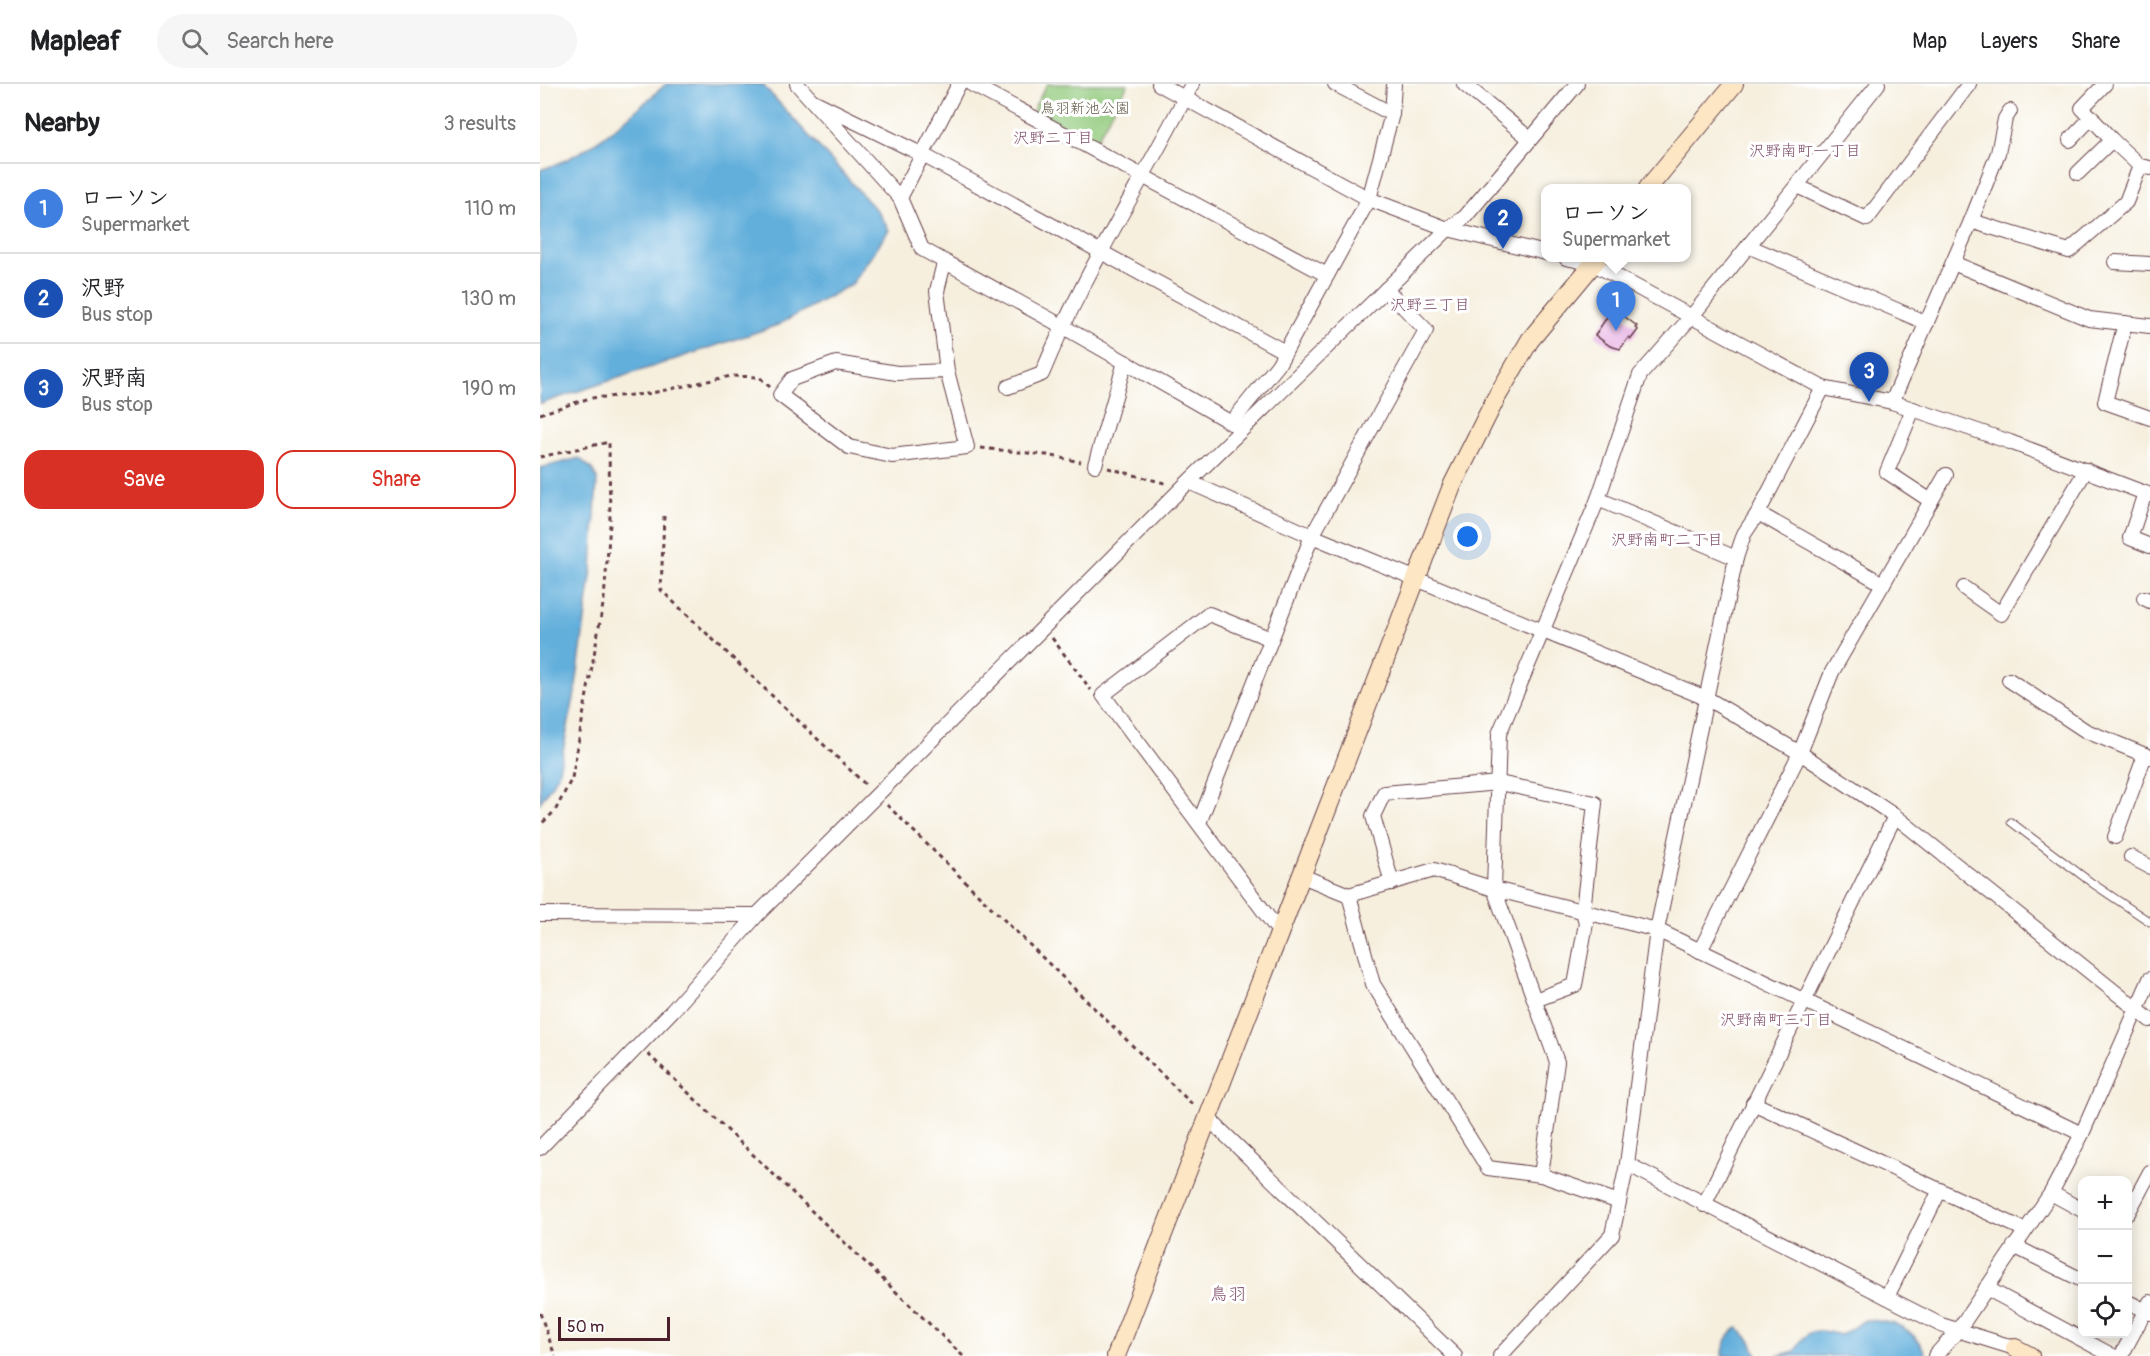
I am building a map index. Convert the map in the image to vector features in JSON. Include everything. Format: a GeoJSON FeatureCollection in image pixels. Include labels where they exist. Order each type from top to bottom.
{"type":"FeatureCollection","features":[{"type":"Feature","properties":{"kind":"street"},"geometry":{"type":"LineString","coordinates":[[797,84],[900,198],[922,249],[1237,426]]}},
{"type":"Feature","properties":{"kind":"street"},"geometry":{"type":"LineString","coordinates":[[900,198],[959,84]]}},
{"type":"Feature","properties":{"kind":"street"},"geometry":{"type":"LineString","coordinates":[[971,84],[1327,275]]}},
{"type":"Feature","properties":{"kind":"street"},"geometry":{"type":"LineString","coordinates":[[1159,84],[1369,199],[1448,229],[1541,252]]}},
{"type":"Feature","properties":{"kind":"street"},"geometry":{"type":"LineString","coordinates":[[1008,387],[1042,374],[1062,326],[1192,84]]}},
{"type":"Feature","properties":{"kind":"street"},"geometry":{"type":"LineString","coordinates":[[1335,84],[1392,114]]}},
{"type":"Feature","properties":{"kind":"street"},"geometry":{"type":"LineString","coordinates":[[1237,426],[1278,365],[1369,199],[1392,114],[1394,84]]}},
{"type":"Feature","properties":{"kind":"street"},"geometry":{"type":"LineString","coordinates":[[1464,84],[1530,140]]}},
{"type":"Feature","properties":{"kind":"street"},"geometry":{"type":"LineString","coordinates":[[540,1148],[737,940],[757,915],[1185,485],[1237,426],[1386,290],[1448,229],[1466,217],[1577,84]]}},
{"type":"Feature","properties":{"kind":"street"},"geometry":{"type":"LineString","coordinates":[[1652,184],[1734,84]]}},
{"type":"Feature","properties":{"kind":"street"},"geometry":{"type":"LineString","coordinates":[[1541,1175],[1557,1062],[1494,889],[1499,734],[1598,499],[1640,375],[1692,316],[1878,84]]}},
{"type":"Feature","properties":{"kind":"street"},"geometry":{"type":"LineString","coordinates":[[1797,186],[1867,219],[1969,84]]}},
{"type":"Feature","properties":{"kind":"street"},"geometry":{"type":"LineString","coordinates":[[1971,221],[2069,251],[2126,202],[2145,167],[2112,140],[2082,108],[2105,84]]}},
{"type":"Feature","properties":{"kind":"street"},"geometry":{"type":"LineString","coordinates":[[813,101],[921,154],[1285,352]]}},
{"type":"Feature","properties":{"kind":"street"},"geometry":{"type":"LineString","coordinates":[[1892,402],[1971,221],[1998,153],[2005,118],[2010,111]]}},
{"type":"Feature","properties":{"kind":"street"},"geometry":{"type":"LineString","coordinates":[[2070,140],[2092,117]]}},
{"type":"Feature","properties":{"kind":"street"},"geometry":{"type":"LineString","coordinates":[[2078,173],[2112,140]]}},
{"type":"Feature","properties":{"kind":"street"},"geometry":{"type":"LineString","coordinates":[[1748,246],[1927,323]]}},
{"type":"Feature","properties":{"kind":"street"},"geometry":{"type":"LineString","coordinates":[[1116,1356],[1452,486],[1496,398],[1530,340],[1595,262]]}},
{"type":"Feature","properties":{"kind":"street"},"geometry":{"type":"LineString","coordinates":[[1598,262],[1823,388],[1892,402],[2147,494],[2130,538],[2150,546]]}},
{"type":"Feature","properties":{"kind":"street"},"geometry":{"type":"LineString","coordinates":[[2115,262],[2150,264]]}},
{"type":"Feature","properties":{"kind":"street"},"geometry":{"type":"LineString","coordinates":[[944,263],[937,291],[947,371],[967,447],[892,456],[849,447],[780,395],[792,379],[836,363],[897,373],[947,371]]}},
{"type":"Feature","properties":{"kind":"street"},"geometry":{"type":"LineString","coordinates":[[1953,263],[2089,318],[2150,326]]}},
{"type":"Feature","properties":{"kind":"street"},"geometry":{"type":"LineString","coordinates":[[1198,823],[1312,536],[1426,330],[1386,290]]}},
{"type":"Feature","properties":{"kind":"street"},"geometry":{"type":"LineString","coordinates":[[2125,323],[2105,402],[2150,418]]}},
{"type":"Feature","properties":{"kind":"street"},"geometry":{"type":"LineString","coordinates":[[1095,465],[1125,362]]}},
{"type":"Feature","properties":{"kind":"street"},"geometry":{"type":"LineString","coordinates":[[1500,1356],[1612,1235],[1627,1164],[1657,930],[1736,558],[1744,534],[1758,513],[1823,388]]}},
{"type":"Feature","properties":{"kind":"street"},"geometry":{"type":"LineString","coordinates":[[1913,409],[1887,472],[1931,501]]}},
{"type":"Feature","properties":{"kind":"street"},"geometry":{"type":"LineString","coordinates":[[1964,588],[2001,614],[2086,471]]}},
{"type":"Feature","properties":{"kind":"street"},"geometry":{"type":"LineString","coordinates":[[1700,951],[1800,753],[1832,672],[1946,475]]}},
{"type":"Feature","properties":{"kind":"street"},"geometry":{"type":"LineString","coordinates":[[1185,485],[1706,698],[1800,753],[1895,816],[2150,1020]]}},
{"type":"Feature","properties":{"kind":"street"},"geometry":{"type":"LineString","coordinates":[[1598,499],[1736,558]]}},
{"type":"Feature","properties":{"kind":"street"},"geometry":{"type":"LineString","coordinates":[[1758,513],[1883,584]]}},
{"type":"Feature","properties":{"kind":"street"},"geometry":{"type":"LineString","coordinates":[[1271,639],[1209,614],[1103,695],[1281,933]]}},
{"type":"Feature","properties":{"kind":"street"},"geometry":{"type":"LineString","coordinates":[[2009,681],[2086,731],[2148,756],[2115,837]]}},
{"type":"Feature","properties":{"kind":"street"},"geometry":{"type":"LineString","coordinates":[[1392,882],[1373,816],[1384,793],[1498,783],[1595,803],[1583,911],[1586,923],[1575,985],[1535,1000]]}},
{"type":"Feature","properties":{"kind":"street"},"geometry":{"type":"LineString","coordinates":[[1704,1205],[1895,816]]}},
{"type":"Feature","properties":{"kind":"street"},"geometry":{"type":"LineString","coordinates":[[2131,857],[2150,867]]}},
{"type":"Feature","properties":{"kind":"street"},"geometry":{"type":"LineString","coordinates":[[1302,876],[1349,895],[1434,870],[1494,889],[1657,930],[2082,1134]]}},
{"type":"Feature","properties":{"kind":"street"},"geometry":{"type":"LineString","coordinates":[[1349,895],[1373,984],[1488,1168],[1541,1175],[1619,1202]]}},
{"type":"Feature","properties":{"kind":"street"},"geometry":{"type":"LineString","coordinates":[[540,914],[757,915]]}},
{"type":"Feature","properties":{"kind":"street"},"geometry":{"type":"LineString","coordinates":[[1935,1356],[1959,1329],[2051,1193],[2082,1134],[2150,979]]}},
{"type":"Feature","properties":{"kind":"street"},"geometry":{"type":"LineString","coordinates":[[1753,1103],[2025,1230]]}},
{"type":"Feature","properties":{"kind":"street"},"geometry":{"type":"LineString","coordinates":[[1209,1119],[1455,1356]]}},
{"type":"Feature","properties":{"kind":"street"},"geometry":{"type":"LineString","coordinates":[[1627,1164],[1941,1325],[1959,1329],[2023,1352]]}},
{"type":"Feature","properties":{"kind":"street"},"geometry":{"type":"LineString","coordinates":[[2132,1204],[2150,1172]]}},
{"type":"Feature","properties":{"kind":"street"},"geometry":{"type":"LineString","coordinates":[[1887,1297],[1940,1190]]}},
{"type":"Feature","properties":{"kind":"street"},"geometry":{"type":"LineString","coordinates":[[2051,1193],[2078,1208]]}},
{"type":"Feature","properties":{"kind":"street"},"geometry":{"type":"LineString","coordinates":[[2014,1246],[2078,1278]]}},
{"type":"Feature","properties":{"kind":"street"},"geometry":{"type":"LineString","coordinates":[[1986,1288],[2113,1356]]}},
{"type":"Feature","properties":{"kind":"street"},"geometry":{"type":"LineString","coordinates":[[2121,1356],[2148,1308],[2132,1303]]}},
{"type":"Feature","properties":{"kind":"lane"},"geometry":{"type":"LineString","coordinates":[[2011,822],[2092,883],[2150,922]]}},
{"type":"Feature","properties":{"kind":"path"},"geometry":{"type":"LineString","coordinates":[[540,414],[590,398],[647,394],[731,376],[759,377],[780,395]]}},
{"type":"Feature","properties":{"kind":"path"},"geometry":{"type":"LineString","coordinates":[[540,457],[609,442],[610,524],[604,599],[574,767],[572,778],[555,811],[540,825]]}},
{"type":"Feature","properties":{"kind":"path"},"geometry":{"type":"LineString","coordinates":[[967,447],[1047,455],[1185,485]]}},
{"type":"Feature","properties":{"kind":"path"},"geometry":{"type":"LineString","coordinates":[[664,516],[661,590],[876,795],[1209,1119]]}},
{"type":"Feature","properties":{"kind":"path"},"geometry":{"type":"LineString","coordinates":[[1044,627],[1093,693],[1103,695]]}},
{"type":"Feature","properties":{"kind":"path"},"geometry":{"type":"LineString","coordinates":[[639,1045],[963,1356]]}},
{"type":"Feature","properties":{"kind":"path"},"geometry":{"type":"LineString","coordinates":[[540,1313],[555,1356]]}},
{"type":"Feature","properties":{"kind":"green space","name":"鳥羽新池公園"},"geometry":{"type":"Polygon","coordinates":[[[1047,84],[1128,84],[1095,142],[1033,110],[1047,84]]]}},
{"type":"Feature","properties":{"kind":"water"},"geometry":{"type":"Polygon","coordinates":[[[666,84],[762,84],[878,212],[889,230],[852,284],[778,325],[540,404],[540,170],[558,164],[591,145],[666,84]]]}},
{"type":"Feature","properties":{"kind":"water"},"geometry":{"type":"Polygon","coordinates":[[[579,458],[593,470],[597,479],[592,569],[575,693],[558,775],[540,803],[540,468],[579,458]]]}},
{"type":"Feature","properties":{"kind":"water"},"geometry":{"type":"Polygon","coordinates":[[[1865,1320],[1900,1326],[1914,1336],[1925,1352],[1922,1356],[1776,1356],[1795,1351],[1808,1334],[1819,1331],[1841,1335],[1865,1320]]]}},
{"type":"Feature","properties":{"kind":"water"},"geometry":{"type":"Polygon","coordinates":[[[1738,1328],[1751,1341],[1757,1356],[1722,1356],[1729,1336],[1738,1328]]]}},
{"type":"Feature","properties":{"kind":"building"},"geometry":{"type":"Polygon","coordinates":[[[1613,308],[1637,326],[1635,328],[1638,330],[1620,349],[1610,346],[1595,335],[1613,308]]]}},
{"type":"Feature","properties":{"kind":"place","name":"沢野"},"geometry":{"type":"Point","coordinates":[1503,249]}},
{"type":"Feature","properties":{"kind":"place","name":"ローソン"},"geometry":{"type":"Point","coordinates":[1616,331]}},
{"type":"Feature","properties":{"kind":"place","name":"沢野南"},"geometry":{"type":"Point","coordinates":[1869,402]}},
{"type":"Feature","properties":{"kind":"district","name":"沢野二丁目"},"geometry":{"type":"Point","coordinates":[1053,138]}},
{"type":"Feature","properties":{"kind":"district","name":"沢野南町一丁目"},"geometry":{"type":"Point","coordinates":[1805,151]}},
{"type":"Feature","properties":{"kind":"district","name":"沢野三丁目"},"geometry":{"type":"Point","coordinates":[1430,305]}},
{"type":"Feature","properties":{"kind":"district","name":"沢野南町二丁目"},"geometry":{"type":"Point","coordinates":[1667,540]}},
{"type":"Feature","properties":{"kind":"district","name":"沢野南町三丁目"},"geometry":{"type":"Point","coordinates":[1776,1020]}},
{"type":"Feature","properties":{"kind":"district","name":"鳥羽"},"geometry":{"type":"Point","coordinates":[1228,1294]}}]}
